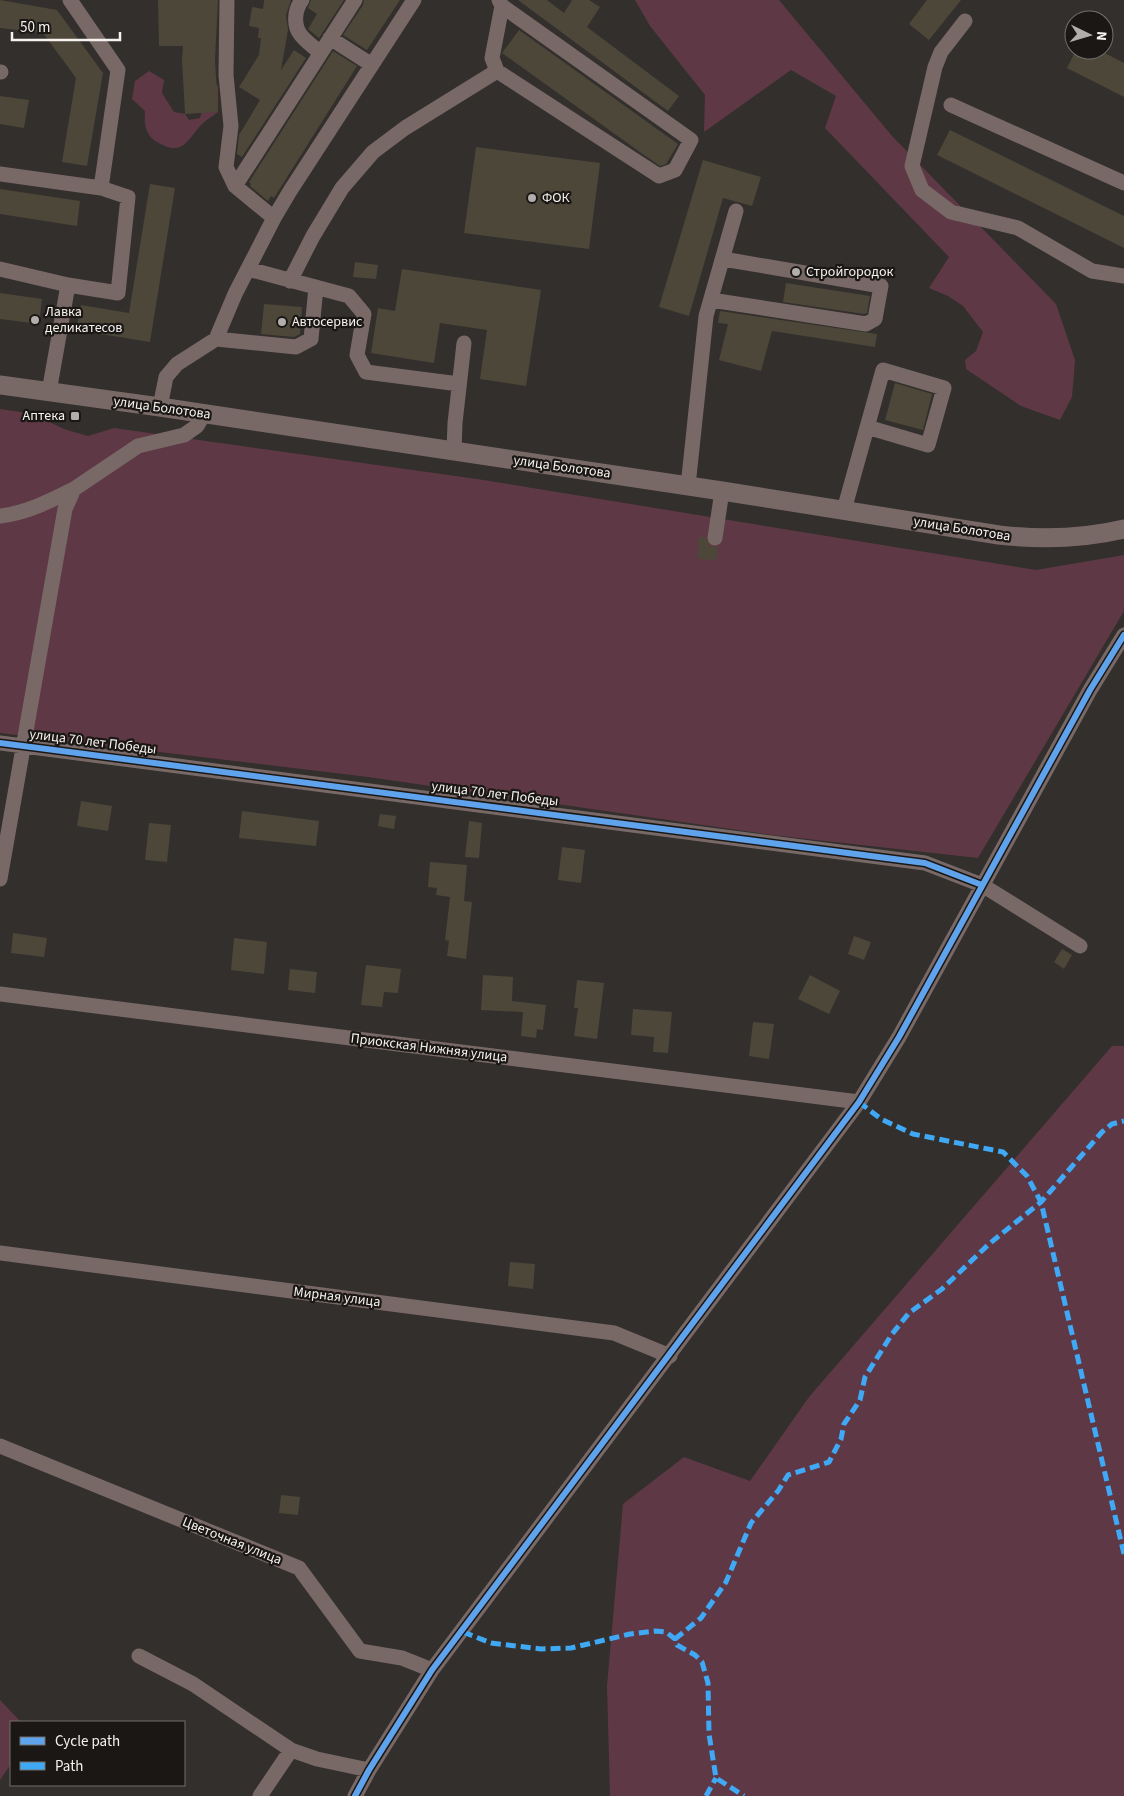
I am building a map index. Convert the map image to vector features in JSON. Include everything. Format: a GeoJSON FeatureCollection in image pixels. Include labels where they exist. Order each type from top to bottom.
{"type":"FeatureCollection","features":[{"type":"Feature","properties":{"kind":"main road","name":"улица Болотова"},"geometry":{"type":"LineString","coordinates":[[0,385],[722,491],[958,530],[1029,539],[1059,539],[1083,537],[1124,529]]}},
{"type":"Feature","properties":{"kind":"street"},"geometry":{"type":"LineString","coordinates":[[70,0],[118,70],[100,188]]}},
{"type":"Feature","properties":{"kind":"street"},"geometry":{"type":"LineString","coordinates":[[227,0],[226,75],[231,126],[226,166],[235,186],[274,218]]}},
{"type":"Feature","properties":{"kind":"street"},"geometry":{"type":"LineString","coordinates":[[302,0],[298,6],[296,20],[299,33],[320,53]]}},
{"type":"Feature","properties":{"kind":"street"},"geometry":{"type":"LineString","coordinates":[[235,186],[355,0]]}},
{"type":"Feature","properties":{"kind":"street"},"geometry":{"type":"LineString","coordinates":[[160,407],[166,377],[177,364],[216,339],[274,218],[414,0]]}},
{"type":"Feature","properties":{"kind":"street"},"geometry":{"type":"LineString","coordinates":[[501,3],[691,140],[675,170],[659,176],[496,71],[492,58],[501,3]]}},
{"type":"Feature","properties":{"kind":"street"},"geometry":{"type":"LineString","coordinates":[[965,21],[942,52],[935,67],[912,166],[922,190],[951,212],[1018,228],[1092,270],[1124,276]]}},
{"type":"Feature","properties":{"kind":"street"},"geometry":{"type":"LineString","coordinates":[[330,38],[372,65]]}},
{"type":"Feature","properties":{"kind":"street"},"geometry":{"type":"LineString","coordinates":[[290,281],[342,188],[373,152],[405,128],[496,71]]}},
{"type":"Feature","properties":{"kind":"street"},"geometry":{"type":"LineString","coordinates":[[951,104],[1124,183]]}},
{"type":"Feature","properties":{"kind":"street"},"geometry":{"type":"LineString","coordinates":[[0,174],[100,188],[128,197],[118,293],[68,285],[0,269]]}},
{"type":"Feature","properties":{"kind":"street"},"geometry":{"type":"LineString","coordinates":[[688,486],[706,316],[736,211]]}},
{"type":"Feature","properties":{"kind":"street"},"geometry":{"type":"LineString","coordinates":[[711,300],[866,324],[875,319],[881,286],[723,259]]}},
{"type":"Feature","properties":{"kind":"street"},"geometry":{"type":"LineString","coordinates":[[248,269],[348,296],[364,314],[357,355],[366,372],[458,384]]}},
{"type":"Feature","properties":{"kind":"street"},"geometry":{"type":"LineString","coordinates":[[49,392],[68,285]]}},
{"type":"Feature","properties":{"kind":"street"},"geometry":{"type":"LineString","coordinates":[[216,339],[296,347],[312,339],[316,287]]}},
{"type":"Feature","properties":{"kind":"street"},"geometry":{"type":"LineString","coordinates":[[454,451],[458,384],[464,343]]}},
{"type":"Feature","properties":{"kind":"street"},"geometry":{"type":"LineString","coordinates":[[844,510],[867,427],[883,370],[944,388],[928,444],[867,427]]}},
{"type":"Feature","properties":{"kind":"street"},"geometry":{"type":"LineString","coordinates":[[0,516],[34,509],[74,489],[138,446],[184,435],[197,426],[204,414]]}},
{"type":"Feature","properties":{"kind":"street"},"geometry":{"type":"LineString","coordinates":[[0,879],[65,509],[74,489]]}},
{"type":"Feature","properties":{"kind":"street"},"geometry":{"type":"LineString","coordinates":[[715,538],[722,491]]}},
{"type":"Feature","properties":{"kind":"street"},"geometry":{"type":"LineString","coordinates":[[354,1796],[432,1670],[670,1356],[858,1102],[899,1037],[1090,690],[1120,651],[1124,635]]}},
{"type":"Feature","properties":{"kind":"street","name":"улица 70 лет Победы"},"geometry":{"type":"LineString","coordinates":[[0,743],[925,863],[982,885],[1080,946]]}},
{"type":"Feature","properties":{"kind":"street","name":"Приокская Нижняя улица"},"geometry":{"type":"LineString","coordinates":[[0,994],[858,1102]]}},
{"type":"Feature","properties":{"kind":"street","name":"Мирная улица"},"geometry":{"type":"LineString","coordinates":[[0,1253],[614,1333],[670,1356]]}},
{"type":"Feature","properties":{"kind":"street","name":"Цветочная улица"},"geometry":{"type":"LineString","coordinates":[[0,1446],[299,1568],[360,1651],[402,1658],[432,1670]]}},
{"type":"Feature","properties":{"kind":"street"},"geometry":{"type":"LineString","coordinates":[[139,1656],[193,1684],[291,1750],[317,1759],[369,1770]]}},
{"type":"Feature","properties":{"kind":"street"},"geometry":{"type":"LineString","coordinates":[[260,1796],[291,1750]]}},
{"type":"Feature","properties":{"kind":"shaded area"},"geometry":{"type":"Polygon","coordinates":[[[635,0],[779,0],[892,136],[1056,304],[1075,360],[1072,397],[1060,420],[1021,406],[966,369],[965,360],[976,351],[983,332],[963,306],[948,296],[929,288],[949,257],[825,128],[836,96],[791,70],[704,132],[705,95],[650,26],[635,0]]]}},
{"type":"Feature","properties":{"kind":"shaded area"},"geometry":{"type":"Polygon","coordinates":[[[149,71],[164,80],[162,93],[174,112],[185,114],[189,120],[200,118],[212,76],[218,87],[218,112],[202,124],[182,146],[172,148],[153,139],[146,128],[145,111],[132,99],[135,81],[149,71]]]}},
{"type":"Feature","properties":{"kind":"shaded area"},"geometry":{"type":"Polygon","coordinates":[[[0,409],[39,417],[64,429],[88,436],[114,428],[477,479],[1036,570],[1124,555],[1124,611],[978,858],[772,835],[368,777],[0,733],[0,409]]]}},
{"type":"Feature","properties":{"kind":"shaded area"},"geometry":{"type":"Polygon","coordinates":[[[1112,1046],[1124,1046],[1124,1796],[610,1796],[607,1686],[623,1504],[684,1457],[750,1481],[809,1397],[1112,1046]]]}},
{"type":"Feature","properties":{"kind":"shaded area"},"geometry":{"type":"Polygon","coordinates":[[[0,1700],[20,1721],[10,1721],[10,1765],[0,1780],[0,1700]]]}},
{"type":"Feature","properties":{"kind":"building"},"geometry":{"type":"Polygon","coordinates":[[[0,0],[57,10],[103,73],[87,166],[62,162],[76,78],[43,33],[0,28],[0,0]]]}},
{"type":"Feature","properties":{"kind":"building"},"geometry":{"type":"Polygon","coordinates":[[[158,0],[218,0],[215,60],[218,112],[185,114],[183,46],[159,46],[158,0]]]}},
{"type":"Feature","properties":{"kind":"building"},"geometry":{"type":"Polygon","coordinates":[[[264,0],[291,0],[286,15],[288,30],[281,70],[294,50],[306,58],[242,157],[237,154],[239,135],[260,100],[239,87],[259,55],[261,38],[258,38],[259,28],[249,26],[252,7],[263,9],[264,0]]]}},
{"type":"Feature","properties":{"kind":"building"},"geometry":{"type":"Polygon","coordinates":[[[311,0],[344,0],[319,38],[308,29],[317,14],[308,8],[311,0]]]}},
{"type":"Feature","properties":{"kind":"building"},"geometry":{"type":"Polygon","coordinates":[[[364,0],[400,0],[367,50],[343,35],[363,5],[364,0]]]}},
{"type":"Feature","properties":{"kind":"building"},"geometry":{"type":"Polygon","coordinates":[[[518,0],[547,0],[564,13],[572,0],[589,0],[600,7],[587,27],[679,96],[668,111],[518,0]]]}},
{"type":"Feature","properties":{"kind":"building"},"geometry":{"type":"Polygon","coordinates":[[[927,0],[961,0],[929,40],[909,24],[927,0]]]}},
{"type":"Feature","properties":{"kind":"building"},"geometry":{"type":"Polygon","coordinates":[[[519,30],[678,144],[666,164],[660,166],[502,53],[519,30]]]}},
{"type":"Feature","properties":{"kind":"building"},"geometry":{"type":"Polygon","coordinates":[[[333,51],[357,66],[274,198],[271,196],[268,201],[250,186],[249,182],[333,51]]]}},
{"type":"Feature","properties":{"kind":"building"},"geometry":{"type":"Polygon","coordinates":[[[1114,58],[1124,63],[1124,97],[1067,68],[1071,60],[1114,60],[1114,58]]]}},
{"type":"Feature","properties":{"kind":"building"},"geometry":{"type":"Polygon","coordinates":[[[0,96],[29,100],[24,128],[0,124],[0,96]]]}},
{"type":"Feature","properties":{"kind":"building"},"geometry":{"type":"Polygon","coordinates":[[[950,130],[1124,216],[1124,248],[937,155],[950,130]]]}},
{"type":"Feature","properties":{"kind":"building","name":"ФОК"},"geometry":{"type":"Polygon","coordinates":[[[476,147],[600,163],[589,249],[464,233],[476,147]]]}},
{"type":"Feature","properties":{"kind":"building"},"geometry":{"type":"Polygon","coordinates":[[[703,160],[761,177],[752,206],[723,198],[689,316],[659,307],[703,160]]]}},
{"type":"Feature","properties":{"kind":"building"},"geometry":{"type":"Polygon","coordinates":[[[150,184],[175,188],[150,342],[76,330],[81,305],[129,313],[150,184]]]}},
{"type":"Feature","properties":{"kind":"building"},"geometry":{"type":"Polygon","coordinates":[[[0,189],[80,201],[77,226],[0,214],[0,189]]]}},
{"type":"Feature","properties":{"kind":"building"},"geometry":{"type":"Polygon","coordinates":[[[355,262],[378,265],[376,279],[353,277],[355,262]]]}},
{"type":"Feature","properties":{"kind":"building"},"geometry":{"type":"Polygon","coordinates":[[[402,269],[541,290],[526,386],[480,379],[487,330],[440,323],[434,363],[371,353],[378,308],[395,311],[402,269]]]}},
{"type":"Feature","properties":{"kind":"building"},"geometry":{"type":"Polygon","coordinates":[[[786,283],[870,296],[867,313],[783,302],[786,283]]]}},
{"type":"Feature","properties":{"kind":"building"},"geometry":{"type":"Polygon","coordinates":[[[0,293],[42,299],[39,324],[0,319],[0,293]]]}},
{"type":"Feature","properties":{"kind":"building","name":"Автосервис"},"geometry":{"type":"Polygon","coordinates":[[[264,304],[302,307],[300,334],[294,337],[261,334],[264,304]]]}},
{"type":"Feature","properties":{"kind":"building"},"geometry":{"type":"Polygon","coordinates":[[[720,311],[877,334],[875,347],[772,331],[761,371],[719,360],[728,324],[718,323],[720,311]]]}},
{"type":"Feature","properties":{"kind":"building"},"geometry":{"type":"Polygon","coordinates":[[[895,383],[932,394],[923,430],[885,420],[895,383]]]}},
{"type":"Feature","properties":{"kind":"building"},"geometry":{"type":"Polygon","coordinates":[[[699,537],[706,537],[710,546],[718,547],[716,560],[697,559],[699,537]]]}},
{"type":"Feature","properties":{"kind":"building"},"geometry":{"type":"Polygon","coordinates":[[[81,801],[112,806],[108,831],[77,826],[81,801]]]}},
{"type":"Feature","properties":{"kind":"building"},"geometry":{"type":"Polygon","coordinates":[[[242,811],[319,821],[316,846],[239,838],[242,811]]]}},
{"type":"Feature","properties":{"kind":"building"},"geometry":{"type":"Polygon","coordinates":[[[380,814],[396,816],[394,829],[378,826],[380,814]]]}},
{"type":"Feature","properties":{"kind":"building"},"geometry":{"type":"Polygon","coordinates":[[[469,821],[482,823],[479,858],[465,857],[469,821]]]}},
{"type":"Feature","properties":{"kind":"building"},"geometry":{"type":"Polygon","coordinates":[[[149,823],[171,825],[167,862],[145,860],[149,823]]]}},
{"type":"Feature","properties":{"kind":"building"},"geometry":{"type":"Polygon","coordinates":[[[562,847],[585,850],[581,883],[558,880],[562,847]]]}},
{"type":"Feature","properties":{"kind":"building"},"geometry":{"type":"Polygon","coordinates":[[[430,862],[467,865],[464,901],[472,902],[466,959],[447,956],[449,941],[445,940],[450,897],[436,895],[437,888],[428,887],[430,862]]]}},
{"type":"Feature","properties":{"kind":"building"},"geometry":{"type":"Polygon","coordinates":[[[13,933],[47,938],[44,957],[11,953],[13,933]]]}},
{"type":"Feature","properties":{"kind":"building"},"geometry":{"type":"Polygon","coordinates":[[[854,936],[871,942],[864,960],[848,954],[854,936]]]}},
{"type":"Feature","properties":{"kind":"building"},"geometry":{"type":"Polygon","coordinates":[[[234,938],[267,942],[264,974],[231,970],[234,938]]]}},
{"type":"Feature","properties":{"kind":"building"},"geometry":{"type":"Polygon","coordinates":[[[1062,949],[1072,955],[1064,969],[1054,962],[1062,949]]]}},
{"type":"Feature","properties":{"kind":"building"},"geometry":{"type":"Polygon","coordinates":[[[366,965],[401,969],[398,993],[384,992],[382,1007],[361,1005],[366,965]]]}},
{"type":"Feature","properties":{"kind":"building"},"geometry":{"type":"Polygon","coordinates":[[[290,969],[317,972],[315,993],[288,990],[290,969]]]}},
{"type":"Feature","properties":{"kind":"building"},"geometry":{"type":"Polygon","coordinates":[[[483,975],[513,977],[512,1001],[546,1005],[543,1030],[537,1029],[536,1038],[521,1036],[523,1012],[481,1010],[483,975]]]}},
{"type":"Feature","properties":{"kind":"building"},"geometry":{"type":"Polygon","coordinates":[[[810,975],[840,991],[829,1014],[798,999],[810,975]]]}},
{"type":"Feature","properties":{"kind":"building"},"geometry":{"type":"Polygon","coordinates":[[[577,980],[604,983],[597,1039],[574,1036],[578,1008],[574,1008],[577,980]]]}},
{"type":"Feature","properties":{"kind":"building"},"geometry":{"type":"Polygon","coordinates":[[[633,1009],[672,1012],[668,1053],[653,1052],[654,1037],[631,1035],[633,1009]]]}},
{"type":"Feature","properties":{"kind":"building"},"geometry":{"type":"Polygon","coordinates":[[[753,1022],[774,1024],[769,1059],[749,1056],[753,1022]]]}},
{"type":"Feature","properties":{"kind":"building"},"geometry":{"type":"Polygon","coordinates":[[[510,1262],[535,1264],[533,1289],[508,1286],[510,1262]]]}},
{"type":"Feature","properties":{"kind":"building"},"geometry":{"type":"Polygon","coordinates":[[[281,1495],[300,1497],[298,1515],[279,1513],[281,1495]]]}},
{"type":"Feature","properties":{"kind":"marked path"},"geometry":{"type":"LineString","coordinates":[[859,1102],[881,1119],[913,1134],[1003,1152],[1027,1176],[1041,1202],[1124,1554]]}},
{"type":"Feature","properties":{"kind":"marked path"},"geometry":{"type":"LineString","coordinates":[[675,1639],[701,1618],[726,1582],[751,1523],[778,1491],[788,1475],[829,1462],[841,1439],[844,1424],[860,1400],[865,1377],[892,1334],[909,1313],[942,1289],[989,1244],[1041,1202],[1102,1132],[1112,1124],[1124,1121]]}},
{"type":"Feature","properties":{"kind":"marked path"},"geometry":{"type":"LineString","coordinates":[[463,1632],[491,1643],[541,1649],[571,1648],[630,1634],[655,1631],[666,1632],[675,1639],[677,1645],[695,1655],[702,1662],[708,1683],[709,1734],[716,1778],[744,1796]]}},
{"type":"Feature","properties":{"kind":"marked path"},"geometry":{"type":"LineString","coordinates":[[706,1796],[716,1778]]}},
{"type":"Feature","properties":{"kind":"cycle path"},"geometry":{"type":"LineString","coordinates":[[355,1796],[369,1770],[432,1670],[859,1102],[899,1037],[1090,690],[1124,635]]}},
{"type":"Feature","properties":{"kind":"cycle path"},"geometry":{"type":"LineString","coordinates":[[0,743],[925,863],[982,885]]}},
{"type":"Feature","properties":{"kind":"place","name":"ФОК"},"geometry":{"type":"Point","coordinates":[532,198]}},
{"type":"Feature","properties":{"kind":"place","name":"Стройгородок"},"geometry":{"type":"Point","coordinates":[796,272]}},
{"type":"Feature","properties":{"kind":"place","name":"Лавка деликатесов"},"geometry":{"type":"Point","coordinates":[35,320]}},
{"type":"Feature","properties":{"kind":"place","name":"Автосервис"},"geometry":{"type":"Point","coordinates":[282,322]}},
{"type":"Feature","properties":{"kind":"place","name":"Аптека"},"geometry":{"type":"Point","coordinates":[75,416]}}]}
